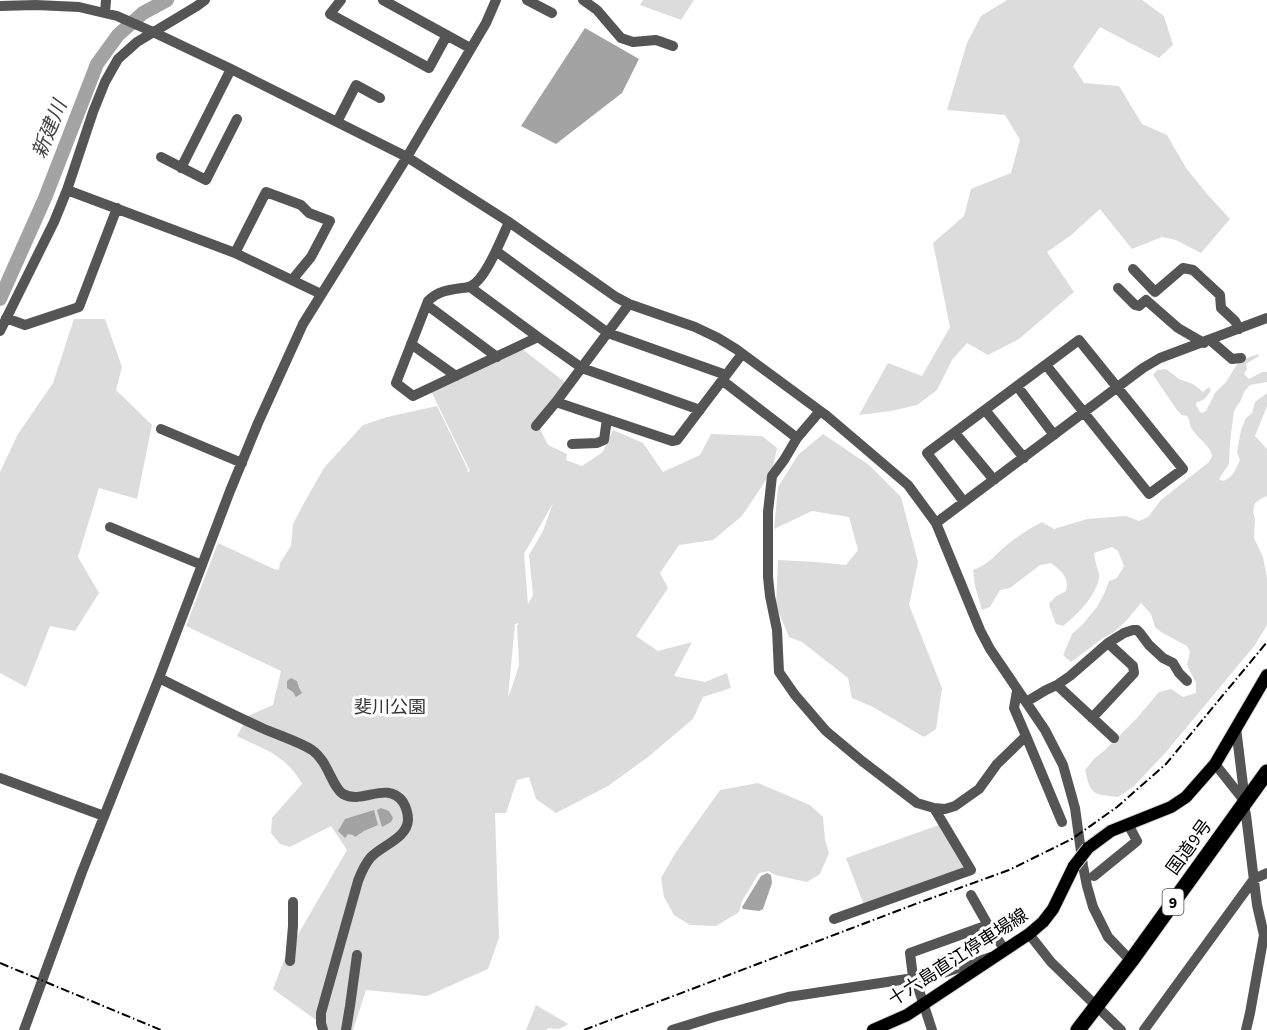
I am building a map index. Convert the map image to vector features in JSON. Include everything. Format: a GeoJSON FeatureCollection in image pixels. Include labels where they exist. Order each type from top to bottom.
{"type":"FeatureCollection","features":[{"type":"Feature","properties":{"kind":"highway","name":"国道9号"},"geometry":{"type":"LineString","coordinates":[[1078,1030],[1097,1008],[1243,801],[1267,772]]}},
{"type":"Feature","properties":{"kind":"main road","name":"十六島直江停車場線"},"geometry":{"type":"LineString","coordinates":[[873,1030],[907,1016],[1029,934],[1053,909],[1074,866],[1088,848],[1111,831],[1158,813],[1186,797],[1215,764],[1267,675]]}},
{"type":"Feature","properties":{"kind":"street"},"geometry":{"type":"LineString","coordinates":[[105,13],[106,0]]}},
{"type":"Feature","properties":{"kind":"street"},"geometry":{"type":"LineString","coordinates":[[0,330],[54,222],[93,111],[118,59],[136,42],[205,0]]}},
{"type":"Feature","properties":{"kind":"street"},"geometry":{"type":"LineString","coordinates":[[341,0],[330,14],[429,68],[447,34]]}},
{"type":"Feature","properties":{"kind":"street"},"geometry":{"type":"LineString","coordinates":[[383,0],[470,48]]}},
{"type":"Feature","properties":{"kind":"street"},"geometry":{"type":"LineString","coordinates":[[24,1030],[104,816],[242,463],[303,324],[407,157],[486,22],[496,0]]}},
{"type":"Feature","properties":{"kind":"street"},"geometry":{"type":"LineString","coordinates":[[527,0],[552,13]]}},
{"type":"Feature","properties":{"kind":"street"},"geometry":{"type":"LineString","coordinates":[[583,0],[597,10],[621,38],[633,42],[656,40],[673,45]]}},
{"type":"Feature","properties":{"kind":"street"},"geometry":{"type":"LineString","coordinates":[[0,6],[79,7],[117,16],[231,69],[407,157],[509,222],[603,289],[629,304],[695,327],[718,338],[820,411],[908,485],[936,523],[990,649],[1045,730],[1063,765],[1075,808],[1083,866],[1094,907],[1108,937],[1131,961]]}},
{"type":"Feature","properties":{"kind":"street"},"geometry":{"type":"LineString","coordinates":[[181,168],[231,69]]}},
{"type":"Feature","properties":{"kind":"street"},"geometry":{"type":"LineString","coordinates":[[337,122],[356,85],[380,98]]}},
{"type":"Feature","properties":{"kind":"street"},"geometry":{"type":"LineString","coordinates":[[161,157],[206,180],[237,119]]}},
{"type":"Feature","properties":{"kind":"street"},"geometry":{"type":"LineString","coordinates":[[67,190],[236,253],[321,294]]}},
{"type":"Feature","properties":{"kind":"street"},"geometry":{"type":"LineString","coordinates":[[236,253],[266,192],[301,205],[309,213],[330,221],[311,257],[292,280]]}},
{"type":"Feature","properties":{"kind":"street"},"geometry":{"type":"LineString","coordinates":[[6,318],[25,325],[79,307],[117,208]]}},
{"type":"Feature","properties":{"kind":"street"},"geometry":{"type":"LineString","coordinates":[[509,222],[484,273],[470,287],[443,291],[428,301],[396,383],[413,396],[538,337]]}},
{"type":"Feature","properties":{"kind":"street"},"geometry":{"type":"LineString","coordinates":[[496,251],[608,333],[725,378],[797,438]]}},
{"type":"Feature","properties":{"kind":"street"},"geometry":{"type":"LineString","coordinates":[[1118,288],[1135,305],[1139,306],[1184,268],[1193,270],[1220,295],[1221,308],[1234,321],[1239,330]]}},
{"type":"Feature","properties":{"kind":"street"},"geometry":{"type":"LineString","coordinates":[[1132,269],[1155,292]]}},
{"type":"Feature","properties":{"kind":"street"},"geometry":{"type":"LineString","coordinates":[[470,287],[582,368],[700,410]]}},
{"type":"Feature","properties":{"kind":"street"},"geometry":{"type":"LineString","coordinates":[[1146,300],[1178,328],[1211,343],[1232,359],[1242,358]]}},
{"type":"Feature","properties":{"kind":"street"},"geometry":{"type":"LineString","coordinates":[[536,426],[629,304]]}},
{"type":"Feature","properties":{"kind":"street"},"geometry":{"type":"LineString","coordinates":[[427,305],[497,357]]}},
{"type":"Feature","properties":{"kind":"street"},"geometry":{"type":"LineString","coordinates":[[936,523],[1143,368],[1160,358],[1211,343],[1267,318]]}},
{"type":"Feature","properties":{"kind":"street"},"geometry":{"type":"LineString","coordinates":[[964,502],[927,453],[1079,340],[1183,469],[1149,494],[1046,365]]}},
{"type":"Feature","properties":{"kind":"street"},"geometry":{"type":"LineString","coordinates":[[411,344],[456,376]]}},
{"type":"Feature","properties":{"kind":"street"},"geometry":{"type":"LineString","coordinates":[[556,402],[672,441],[677,440],[742,354]]}},
{"type":"Feature","properties":{"kind":"street"},"geometry":{"type":"LineString","coordinates":[[1017,386],[1054,435]]}},
{"type":"Feature","properties":{"kind":"street"},"geometry":{"type":"LineString","coordinates":[[986,410],[1024,458]]}},
{"type":"Feature","properties":{"kind":"street"},"geometry":{"type":"LineString","coordinates":[[820,411],[797,438],[772,476],[768,512],[768,577],[777,630],[779,672],[795,695],[826,731],[917,803],[934,808],[945,809],[955,806],[979,789],[997,764],[1026,736]]}},
{"type":"Feature","properties":{"kind":"street"},"geometry":{"type":"LineString","coordinates":[[572,444],[597,443],[604,440],[607,419]]}},
{"type":"Feature","properties":{"kind":"street"},"geometry":{"type":"LineString","coordinates":[[161,429],[242,463]]}},
{"type":"Feature","properties":{"kind":"street"},"geometry":{"type":"LineString","coordinates":[[955,432],[994,480]]}},
{"type":"Feature","properties":{"kind":"street"},"geometry":{"type":"LineString","coordinates":[[110,527],[202,565]]}},
{"type":"Feature","properties":{"kind":"street"},"geometry":{"type":"LineString","coordinates":[[1026,702],[1058,685],[1108,643],[1133,630],[1137,630],[1163,658],[1173,663],[1187,681]]}},
{"type":"Feature","properties":{"kind":"street"},"geometry":{"type":"LineString","coordinates":[[1092,718],[1134,673],[1133,666],[1108,643]]}},
{"type":"Feature","properties":{"kind":"street"},"geometry":{"type":"LineString","coordinates":[[159,678],[246,721],[310,748],[322,760],[339,791],[354,797],[388,792],[404,805],[408,818],[405,831],[370,858],[358,881],[321,1012],[323,1030]]}},
{"type":"Feature","properties":{"kind":"street"},"geometry":{"type":"LineString","coordinates":[[1058,685],[1114,738]]}},
{"type":"Feature","properties":{"kind":"street"},"geometry":{"type":"LineString","coordinates":[[1017,691],[1015,712],[1062,822]]}},
{"type":"Feature","properties":{"kind":"street"},"geometry":{"type":"LineString","coordinates":[[1236,728],[1257,905],[1264,935],[1246,1030]]}},
{"type":"Feature","properties":{"kind":"street"},"geometry":{"type":"LineString","coordinates":[[1215,764],[1243,801]]}},
{"type":"Feature","properties":{"kind":"street"},"geometry":{"type":"LineString","coordinates":[[0,778],[104,816]]}},
{"type":"Feature","properties":{"kind":"street"},"geometry":{"type":"LineString","coordinates":[[834,919],[971,870],[934,808]]}},
{"type":"Feature","properties":{"kind":"street"},"geometry":{"type":"LineString","coordinates":[[1094,876],[1137,841],[1128,824]]}},
{"type":"Feature","properties":{"kind":"street"},"geometry":{"type":"LineString","coordinates":[[1144,1030],[1254,879],[1267,873]]}},
{"type":"Feature","properties":{"kind":"street"},"geometry":{"type":"LineString","coordinates":[[672,1030],[788,998],[940,974],[1001,952],[971,895]]}},
{"type":"Feature","properties":{"kind":"street"},"geometry":{"type":"LineString","coordinates":[[290,961],[293,902]]}},
{"type":"Feature","properties":{"kind":"street"},"geometry":{"type":"LineString","coordinates":[[932,1030],[913,977],[910,953],[988,925]]}},
{"type":"Feature","properties":{"kind":"street"},"geometry":{"type":"LineString","coordinates":[[1029,934],[1051,962],[1121,1030]]}},
{"type":"Feature","properties":{"kind":"street"},"geometry":{"type":"LineString","coordinates":[[345,1030],[357,955]]}},
{"type":"Feature","properties":{"kind":"green space"},"geometry":{"type":"Polygon","coordinates":[[[643,0],[694,0],[681,20],[640,5],[643,0]]]}},
{"type":"Feature","properties":{"kind":"green space"},"geometry":{"type":"Polygon","coordinates":[[[1007,0],[1142,0],[1164,16],[1173,45],[1159,58],[1100,27],[1073,66],[1084,83],[1119,86],[1142,124],[1167,135],[1186,168],[1230,219],[1201,253],[1176,240],[1162,237],[1132,249],[1100,209],[1070,236],[1047,252],[1074,292],[1019,339],[988,355],[967,343],[952,360],[937,390],[917,405],[859,415],[888,363],[922,376],[950,327],[933,243],[964,216],[971,189],[1011,173],[1020,140],[1005,115],[947,110],[967,43],[981,16],[1007,0]]]}},
{"type":"Feature","properties":{"kind":"green space"},"geometry":{"type":"Polygon","coordinates":[[[74,319],[105,319],[122,367],[116,390],[152,425],[137,499],[99,488],[78,557],[99,593],[75,631],[50,626],[26,687],[0,673],[0,472],[18,434],[53,383],[74,319]]]}},
{"type":"Feature","properties":{"kind":"green space","name":"斐川公園"},"geometry":{"type":"Polygon","coordinates":[[[522,349],[566,383],[536,421],[548,445],[567,454],[566,460],[582,466],[603,452],[613,430],[643,443],[663,472],[700,455],[711,434],[762,436],[777,448],[772,471],[742,516],[713,540],[679,545],[660,573],[668,588],[636,636],[658,651],[692,642],[674,676],[705,682],[727,673],[731,688],[703,697],[693,719],[648,757],[608,786],[556,813],[536,799],[529,777],[517,780],[506,813],[495,813],[499,938],[488,969],[427,996],[366,990],[353,1030],[318,1030],[316,1020],[273,989],[286,955],[347,850],[331,826],[290,847],[280,844],[271,833],[272,818],[302,784],[282,760],[237,736],[248,716],[273,705],[281,671],[186,626],[218,543],[279,570],[280,563],[291,546],[293,524],[324,468],[363,425],[437,406],[467,472],[470,471],[431,391],[522,349]],[[553,503],[524,554],[528,604],[533,595],[529,555],[543,531],[553,503]],[[519,623],[515,624],[508,697],[519,665],[517,626],[519,623]]]}},
{"type":"Feature","properties":{"kind":"green space"},"geometry":{"type":"Polygon","coordinates":[[[1258,354],[1259,356],[1246,364],[1247,369],[1244,374],[1249,379],[1262,372],[1267,372],[1267,382],[1250,385],[1234,411],[1229,464],[1219,479],[1226,480],[1236,469],[1240,460],[1237,452],[1241,430],[1246,418],[1252,413],[1255,402],[1267,393],[1267,406],[1255,436],[1267,449],[1267,496],[1255,503],[1253,512],[1254,538],[1263,557],[1267,579],[1267,625],[1255,645],[1166,752],[1133,787],[1118,797],[1098,794],[1091,789],[1085,770],[1137,718],[1159,692],[1171,689],[1183,697],[1196,693],[1196,683],[1187,665],[1190,652],[1187,646],[1155,627],[1151,614],[1141,603],[1113,633],[1071,662],[1063,655],[1072,634],[1097,607],[1109,581],[1117,578],[1124,566],[1118,551],[1112,547],[1094,553],[1099,576],[1098,583],[1091,597],[1063,626],[1056,624],[1049,604],[1055,597],[1066,591],[1067,582],[1061,572],[1051,563],[1040,565],[1010,588],[1000,590],[990,607],[982,610],[973,570],[985,564],[1015,538],[1042,522],[1054,529],[1087,519],[1126,516],[1139,521],[1148,517],[1161,500],[1209,462],[1212,456],[1208,447],[1192,430],[1187,416],[1177,410],[1153,375],[1157,370],[1166,369],[1203,392],[1209,387],[1211,390],[1207,396],[1196,405],[1202,413],[1206,411],[1215,393],[1226,382],[1239,361],[1258,354]]]}},
{"type":"Feature","properties":{"kind":"green space"},"geometry":{"type":"Polygon","coordinates":[[[823,434],[869,465],[901,497],[918,562],[909,605],[942,688],[936,729],[924,737],[873,707],[852,698],[848,678],[802,642],[789,637],[776,606],[778,560],[846,565],[858,550],[849,517],[812,511],[774,529],[778,487],[798,455],[823,434]]]}},
{"type":"Feature","properties":{"kind":"green space"},"geometry":{"type":"Polygon","coordinates":[[[758,783],[810,805],[823,817],[825,840],[829,853],[820,874],[807,882],[775,875],[769,871],[759,873],[742,901],[739,912],[716,926],[690,925],[674,915],[664,897],[661,878],[676,852],[720,790],[758,783]]]}},
{"type":"Feature","properties":{"kind":"green space"},"geometry":{"type":"Polygon","coordinates":[[[939,825],[964,865],[962,870],[864,905],[846,858],[939,825]]]}},
{"type":"Feature","properties":{"kind":"green space"},"geometry":{"type":"Polygon","coordinates":[[[536,1005],[568,1024],[559,1029],[526,1030],[536,1005]]]}},
{"type":"Feature","properties":{"kind":"shaded area"},"geometry":{"type":"Polygon","coordinates":[[[585,28],[639,59],[622,93],[556,144],[521,126],[585,28]]]}},
{"type":"Feature","properties":{"kind":"shaded area"},"geometry":{"type":"Polygon","coordinates":[[[291,678],[297,681],[302,693],[296,697],[287,688],[287,681],[291,678]]]}},
{"type":"Feature","properties":{"kind":"shaded area"},"geometry":{"type":"Polygon","coordinates":[[[381,808],[389,811],[393,818],[391,822],[382,827],[377,810],[381,808]]]}},
{"type":"Feature","properties":{"kind":"shaded area"},"geometry":{"type":"Polygon","coordinates":[[[374,810],[378,825],[355,837],[348,834],[345,838],[338,831],[345,819],[374,810]]]}},
{"type":"Feature","properties":{"kind":"shaded area"},"geometry":{"type":"Polygon","coordinates":[[[767,873],[771,875],[772,883],[763,909],[759,911],[743,909],[742,907],[761,876],[767,873]]]}},
{"type":"Feature","properties":{"kind":"waterway","name":"新建川"},"geometry":{"type":"LineString","coordinates":[[0,299],[45,198],[97,64],[118,35],[143,13],[167,0]]}},
{"type":"Feature","properties":{"kind":"railway"},"geometry":{"type":"LineString","coordinates":[[584,1030],[1009,870],[1072,839],[1117,807],[1166,764],[1267,642]]}},
{"type":"Feature","properties":{"kind":"railway"},"geometry":{"type":"LineString","coordinates":[[0,963],[161,1030]]}}]}
